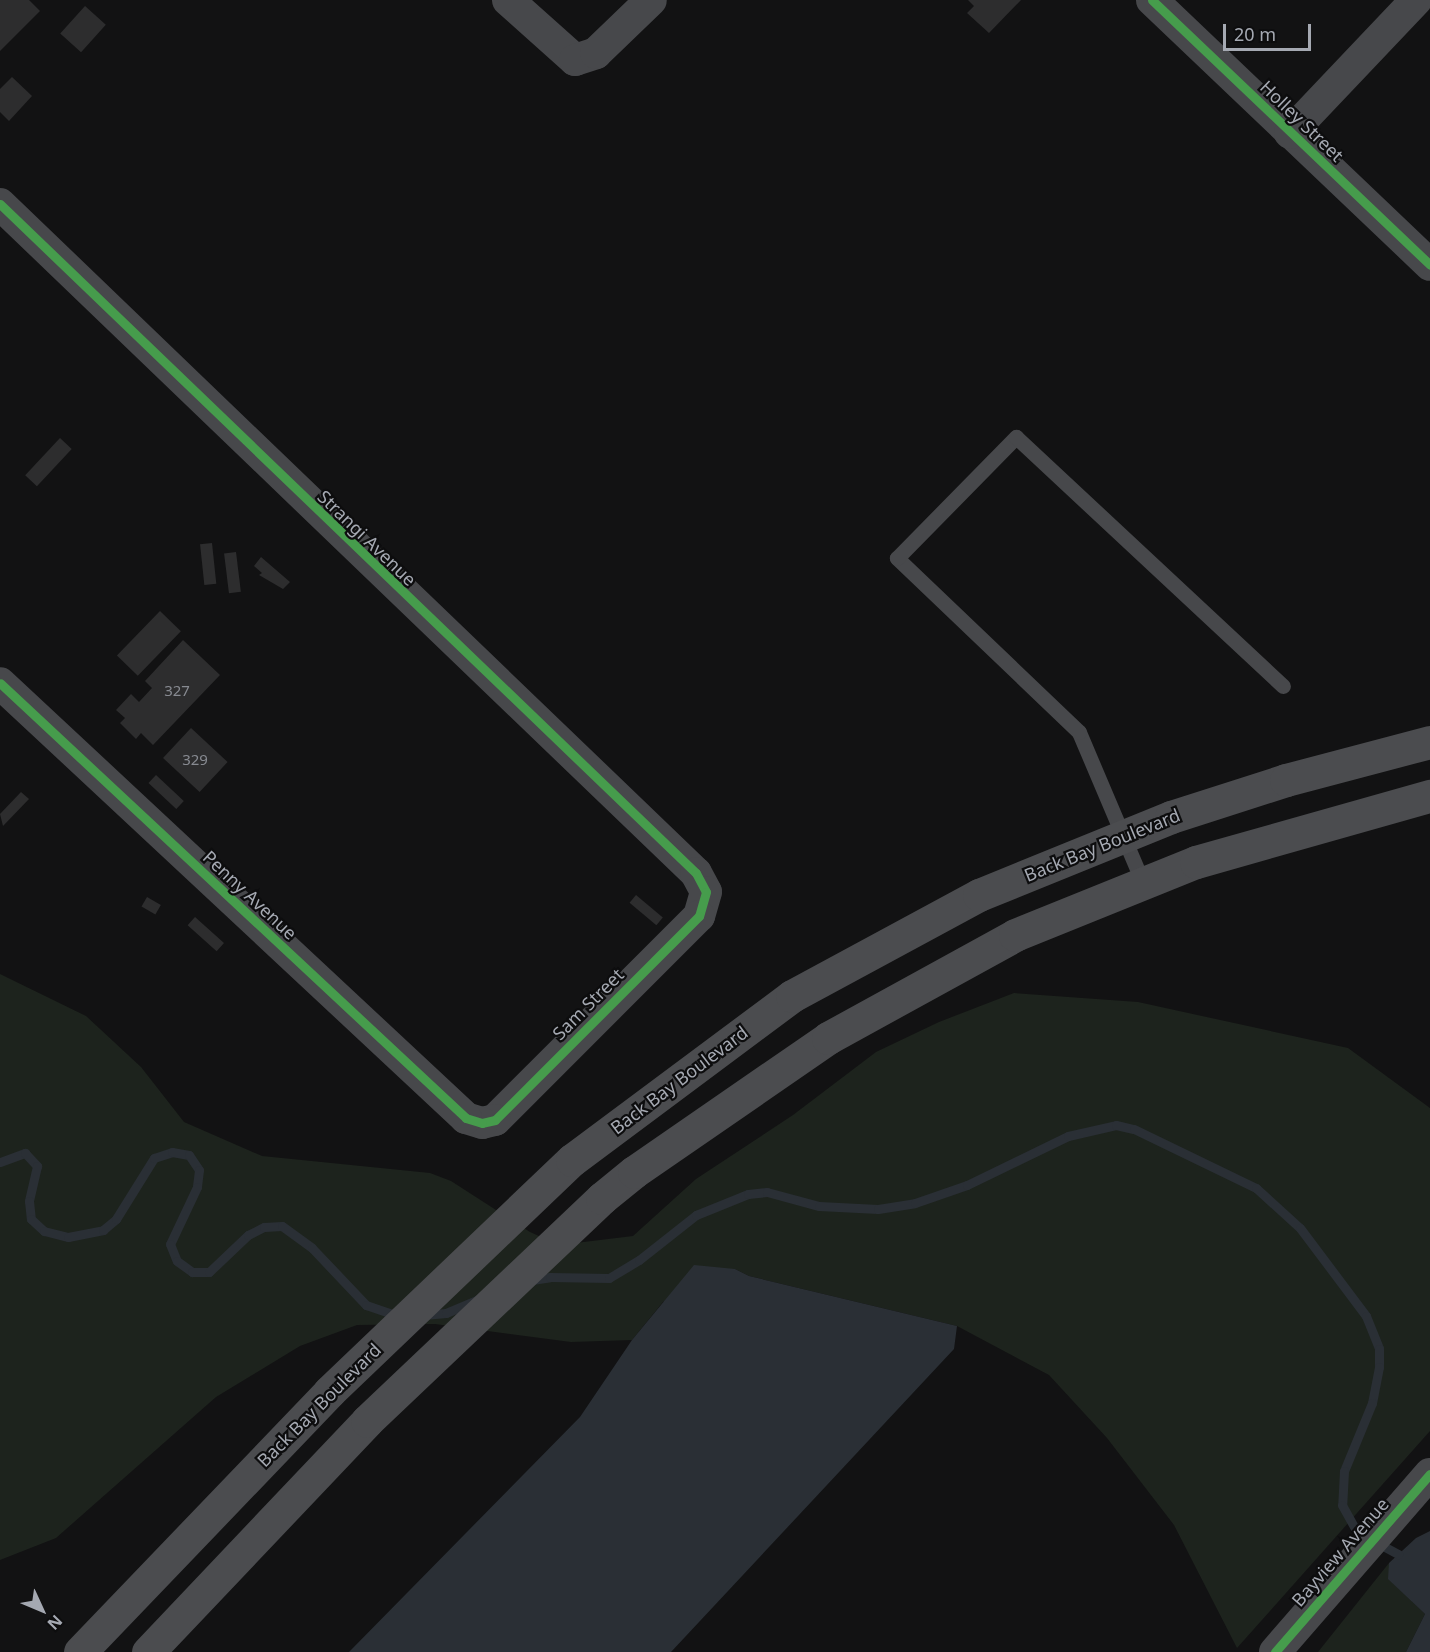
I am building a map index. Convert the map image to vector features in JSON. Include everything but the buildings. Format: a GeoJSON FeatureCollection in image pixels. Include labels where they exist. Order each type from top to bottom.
{"type":"FeatureCollection","features":[{"type":"Feature","properties":{"kind":"main road","name":"Back Bay Boulevard"},"geometry":{"type":"LineString","coordinates":[[80,1652],[329,1392],[572,1160],[792,996],[979,895],[1124,835],[1286,780],[1430,742]]}},
{"type":"Feature","properties":{"kind":"main road"},"geometry":{"type":"LineString","coordinates":[[148,1652],[367,1421],[602,1198],[634,1172],[828,1038],[1015,934],[1196,862],[1430,796]]}},
{"type":"Feature","properties":{"kind":"street"},"geometry":{"type":"LineString","coordinates":[[508,0],[566,53],[581,60],[596,53],[651,0]]}},
{"type":"Feature","properties":{"kind":"street","name":"Holley Street"},"geometry":{"type":"LineString","coordinates":[[1152,0],[1430,265]]}},
{"type":"Feature","properties":{"kind":"street"},"geometry":{"type":"LineString","coordinates":[[1290,133],[1416,0]]}},
{"type":"Feature","properties":{"kind":"street","name":"Strangi Avenue"},"geometry":{"type":"LineString","coordinates":[[0,204],[696,873],[706,892],[704,897]]}},
{"type":"Feature","properties":{"kind":"street","name":"Penny Avenue"},"geometry":{"type":"LineString","coordinates":[[0,683],[455,1110],[482,1123]]}},
{"type":"Feature","properties":{"kind":"street","name":"Sam Street"},"geometry":{"type":"LineString","coordinates":[[482,1123],[495,1120],[681,935],[699,916],[704,897]]}},
{"type":"Feature","properties":{"kind":"street","name":"Bayview Avenue"},"geometry":{"type":"LineString","coordinates":[[1275,1652],[1430,1474]]}},
{"type":"Feature","properties":{"kind":"lane"},"geometry":{"type":"LineString","coordinates":[[1143,883],[1079,732],[897,558],[1016,437],[1283,686]]}},
{"type":"Feature","properties":{"kind":"shaded area"},"geometry":{"type":"Polygon","coordinates":[[[0,974],[86,1016],[141,1067],[184,1122],[262,1156],[430,1173],[451,1181],[530,1232],[559,1245],[633,1236],[696,1179],[793,1115],[876,1052],[939,1022],[1014,993],[1138,1002],[1348,1048],[1430,1108],[1430,1431],[1237,1648],[1174,1525],[1107,1438],[1049,1375],[957,1326],[749,1276],[735,1269],[663,1302],[632,1340],[571,1342],[435,1324],[357,1325],[300,1346],[216,1397],[56,1538],[0,1560],[0,974]]]}},
{"type":"Feature","properties":{"kind":"shaded area"},"geometry":{"type":"Polygon","coordinates":[[[694,1265],[735,1269],[749,1276],[957,1326],[954,1349],[671,1652],[349,1652],[580,1417],[632,1340],[694,1265]]]}},
{"type":"Feature","properties":{"kind":"shaded area"},"geometry":{"type":"Polygon","coordinates":[[[1430,1531],[1430,1652],[1406,1652],[1425,1614],[1388,1579],[1389,1563],[1416,1538],[1430,1531]]]}},
{"type":"Feature","properties":{"kind":"shaded area"},"geometry":{"type":"Polygon","coordinates":[[[1389,1563],[1389,1579],[1425,1614],[1406,1652],[1318,1652],[1389,1563]]]}},
{"type":"Feature","properties":{"kind":"waterway"},"geometry":{"type":"LineString","coordinates":[[532,1280],[550,1277],[609,1278],[639,1260],[696,1215],[748,1194],[767,1192],[819,1206],[878,1209],[915,1203],[967,1185],[1068,1136],[1116,1125],[1134,1129],[1256,1188],[1300,1228],[1366,1316],[1379,1349],[1379,1367],[1372,1403],[1344,1471],[1342,1505],[1357,1532],[1398,1554]]}},
{"type":"Feature","properties":{"kind":"waterway"},"geometry":{"type":"LineString","coordinates":[[0,1162],[25,1153],[37,1166],[29,1201],[31,1219],[44,1231],[68,1237],[103,1230],[116,1219],[154,1158],[172,1152],[189,1155],[199,1170],[197,1187],[170,1244],[177,1261],[192,1272],[209,1272],[248,1235],[264,1227],[282,1226],[312,1248],[366,1305],[398,1316]]}},
{"type":"Feature","properties":{"kind":"waterway"},"geometry":{"type":"LineString","coordinates":[[424,1315],[446,1313],[476,1300]]}},
{"type":"Feature","properties":{"kind":"cycle path"},"geometry":{"type":"LineString","coordinates":[[1152,0],[1430,265]]}},
{"type":"Feature","properties":{"kind":"cycle path"},"geometry":{"type":"LineString","coordinates":[[0,204],[696,873],[706,892],[699,916],[495,1120],[482,1123],[466,1118],[0,683]]}},
{"type":"Feature","properties":{"kind":"cycle path"},"geometry":{"type":"LineString","coordinates":[[1275,1652],[1430,1474]]}}]}
